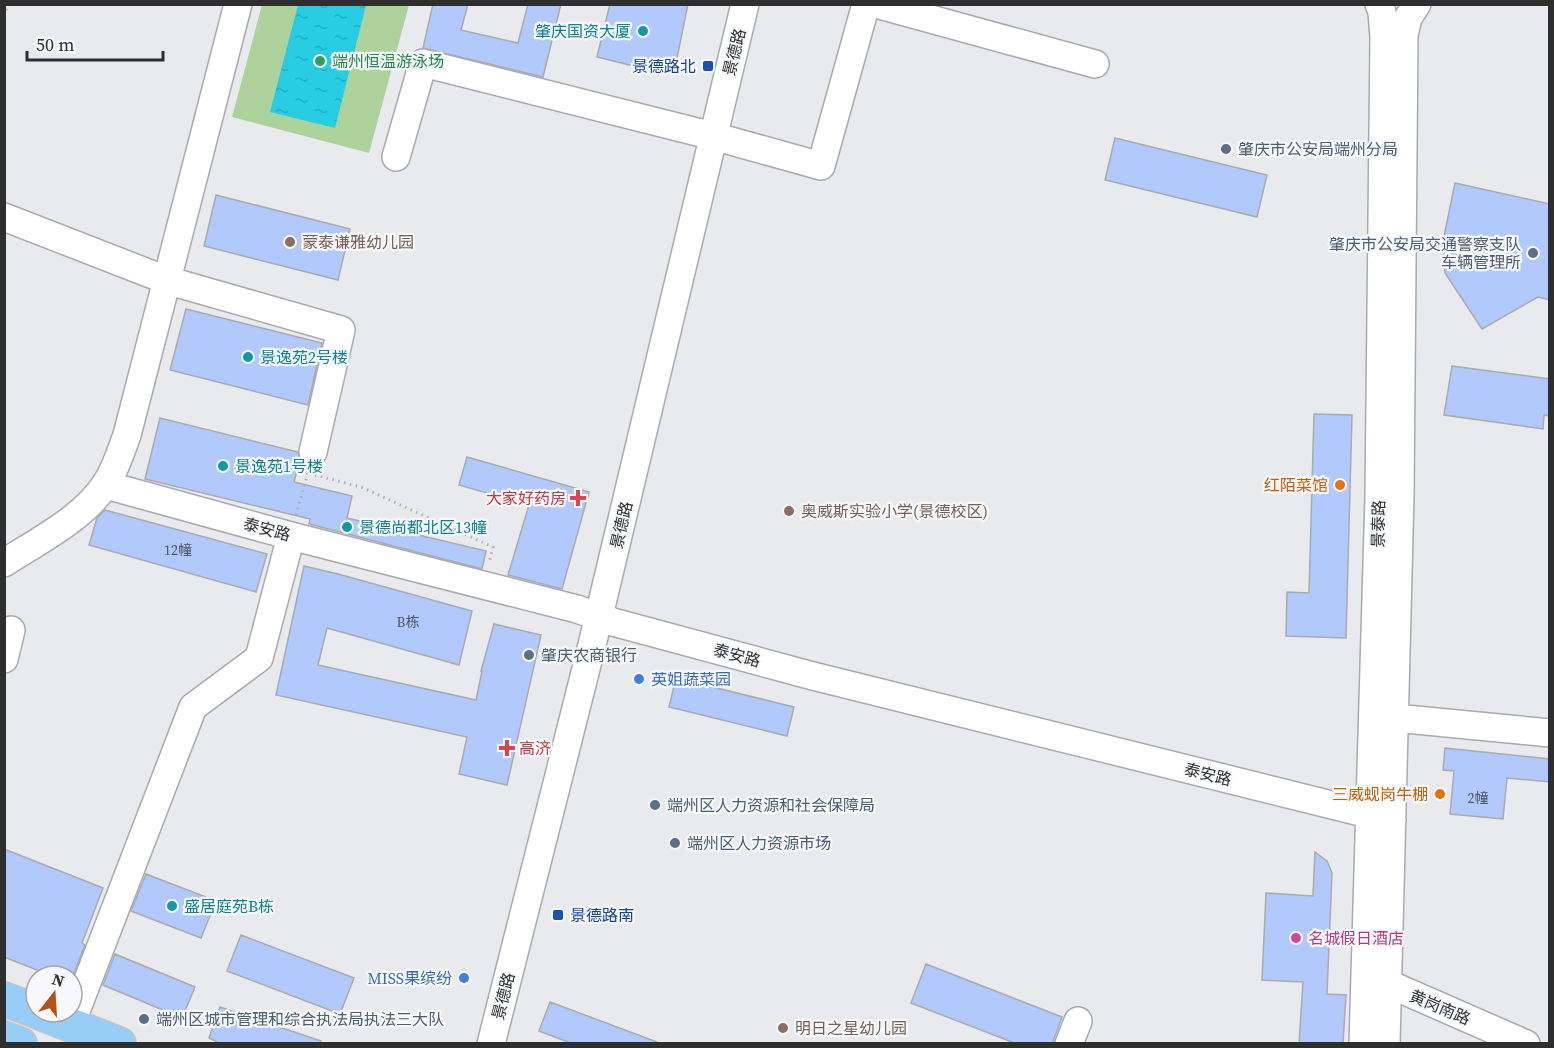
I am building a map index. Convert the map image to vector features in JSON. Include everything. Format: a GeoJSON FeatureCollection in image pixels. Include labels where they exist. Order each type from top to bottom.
{"type":"FeatureCollection","features":[{"type":"Feature","properties":{"kind":"main road"},"geometry":{"type":"LineString","coordinates":[[4,999],[24,1007]]}},
{"type":"Feature","properties":{"kind":"main road"},"geometry":{"type":"LineString","coordinates":[[70,1024],[119,1044]]}},
{"type":"Feature","properties":{"kind":"main road"},"geometry":{"type":"LineString","coordinates":[[4,1038],[20,1044]]}},
{"type":"Feature","properties":{"kind":"street"},"geometry":{"type":"LineString","coordinates":[[4,563],[75,516],[95,498],[114,471],[127,435],[238,4]]}},
{"type":"Feature","properties":{"kind":"street","name":"景德路"},"geometry":{"type":"LineString","coordinates":[[492,1044],[606,619],[720,138],[745,4]]}},
{"type":"Feature","properties":{"kind":"street","name":"景德路"},"geometry":{"type":"LineString","coordinates":[[720,138],[759,4]]}},
{"type":"Feature","properties":{"kind":"street"},"geometry":{"type":"LineString","coordinates":[[396,157],[423,63],[720,138],[821,166],[866,4]]}},
{"type":"Feature","properties":{"kind":"street"},"geometry":{"type":"LineString","coordinates":[[876,4],[1095,64]]}},
{"type":"Feature","properties":{"kind":"street","name":"景泰路"},"geometry":{"type":"LineString","coordinates":[[1363,1044],[1382,817],[1378,496],[1384,37],[1379,4]]}},
{"type":"Feature","properties":{"kind":"street"},"geometry":{"type":"LineString","coordinates":[[1386,1044],[1389,984],[1382,817],[1395,718],[1403,296],[1404,34],[1408,18],[1417,4]]}},
{"type":"Feature","properties":{"kind":"street"},"geometry":{"type":"LineString","coordinates":[[4,217],[166,280],[341,330],[310,463]]}},
{"type":"Feature","properties":{"kind":"street","name":"泰安路"},"geometry":{"type":"LineString","coordinates":[[106,485],[291,536],[577,609],[809,675],[1382,817]]}},
{"type":"Feature","properties":{"kind":"street"},"geometry":{"type":"LineString","coordinates":[[84,988],[194,707],[259,658],[291,536]]}},
{"type":"Feature","properties":{"kind":"street","name":"景德路"},"geometry":{"type":"LineString","coordinates":[[508,1044],[528,945],[589,704],[606,619]]}},
{"type":"Feature","properties":{"kind":"street"},"geometry":{"type":"LineString","coordinates":[[4,659],[11,630]]}},
{"type":"Feature","properties":{"kind":"street"},"geometry":{"type":"LineString","coordinates":[[1395,718],[1550,734]]}},
{"type":"Feature","properties":{"kind":"street","name":"黄岗南路"},"geometry":{"type":"LineString","coordinates":[[1389,984],[1526,1044]]}},
{"type":"Feature","properties":{"kind":"path"},"geometry":{"type":"LineString","coordinates":[[4,16],[8,4]]}},
{"type":"Feature","properties":{"kind":"path"},"geometry":{"type":"LineString","coordinates":[[291,536],[310,463],[493,547],[483,585]]}},
{"type":"Feature","properties":{"kind":"green space","name":"端州恒温游泳场"},"geometry":{"type":"Polygon","coordinates":[[[262,5],[409,5],[369,153],[232,117],[262,5]]]}},
{"type":"Feature","properties":{"kind":"water"},"geometry":{"type":"Polygon","coordinates":[[[298,5],[366,5],[335,128],[270,112],[298,5]]]}},
{"type":"Feature","properties":{"kind":"building"},"geometry":{"type":"Polygon","coordinates":[[[433,4],[468,4],[461,30],[518,43],[528,4],[561,4],[543,77],[423,48],[433,4]]]}},
{"type":"Feature","properties":{"kind":"building","name":"肇庆国资大厦"},"geometry":{"type":"Polygon","coordinates":[[[610,4],[688,4],[677,58],[649,70],[597,57],[610,4]]]}},
{"type":"Feature","properties":{"kind":"building"},"geometry":{"type":"Polygon","coordinates":[[[1115,138],[1267,175],[1257,217],[1105,180],[1115,138]]]}},
{"type":"Feature","properties":{"kind":"building"},"geometry":{"type":"Polygon","coordinates":[[[1455,183],[1550,204],[1550,300],[1538,297],[1482,329],[1445,273],[1442,246],[1455,183]]]}},
{"type":"Feature","properties":{"kind":"building"},"geometry":{"type":"Polygon","coordinates":[[[216,195],[350,229],[338,280],[204,246],[216,195]]]}},
{"type":"Feature","properties":{"kind":"building","name":"景逸苑2号楼"},"geometry":{"type":"Polygon","coordinates":[[[186,309],[322,343],[308,405],[170,370],[186,309]]]}},
{"type":"Feature","properties":{"kind":"building"},"geometry":{"type":"Polygon","coordinates":[[[1452,366],[1550,379],[1550,416],[1544,415],[1543,429],[1444,415],[1452,366]]]}},
{"type":"Feature","properties":{"kind":"building"},"geometry":{"type":"Polygon","coordinates":[[[1314,414],[1352,415],[1346,638],[1286,636],[1287,592],[1309,593],[1314,414]]]}},
{"type":"Feature","properties":{"kind":"building","name":"景逸苑1号楼"},"geometry":{"type":"Polygon","coordinates":[[[160,418],[298,452],[300,460],[294,482],[352,496],[347,518],[486,551],[482,569],[309,524],[310,519],[145,479],[160,418]]]}},
{"type":"Feature","properties":{"kind":"building"},"geometry":{"type":"Polygon","coordinates":[[[467,457],[589,492],[562,589],[508,575],[529,505],[459,485],[467,457]]]}},
{"type":"Feature","properties":{"kind":"building"},"geometry":{"type":"Polygon","coordinates":[[[105,510],[267,554],[256,592],[89,545],[97,518],[105,510]]]}},
{"type":"Feature","properties":{"kind":"building"},"geometry":{"type":"Polygon","coordinates":[[[304,566],[472,611],[459,665],[327,628],[318,665],[476,700],[481,671],[494,624],[541,635],[507,785],[459,774],[467,737],[276,695],[304,566]]]}},
{"type":"Feature","properties":{"kind":"building"},"geometry":{"type":"Polygon","coordinates":[[[676,678],[794,707],[787,736],[669,707],[676,678]]]}},
{"type":"Feature","properties":{"kind":"building"},"geometry":{"type":"Polygon","coordinates":[[[1445,748],[1550,759],[1550,782],[1507,778],[1503,819],[1450,814],[1454,771],[1443,770],[1445,748]]]}},
{"type":"Feature","properties":{"kind":"building"},"geometry":{"type":"Polygon","coordinates":[[[4,849],[103,888],[82,943],[85,945],[78,964],[24,965],[4,957],[4,849]]]}},
{"type":"Feature","properties":{"kind":"building","name":"名城假日酒店"},"geometry":{"type":"Polygon","coordinates":[[[1315,852],[1327,861],[1332,873],[1327,994],[1346,995],[1343,1044],[1299,1044],[1303,982],[1262,980],[1266,893],[1313,896],[1315,852]]]}},
{"type":"Feature","properties":{"kind":"building","name":"盛居庭苑B栋"},"geometry":{"type":"Polygon","coordinates":[[[146,874],[216,901],[201,938],[131,911],[146,874]]]}},
{"type":"Feature","properties":{"kind":"building"},"geometry":{"type":"Polygon","coordinates":[[[241,935],[354,978],[340,1014],[227,971],[241,935]]]}},
{"type":"Feature","properties":{"kind":"building"},"geometry":{"type":"Polygon","coordinates":[[[115,954],[195,987],[182,1018],[103,985],[115,954]]]}},
{"type":"Feature","properties":{"kind":"building"},"geometry":{"type":"Polygon","coordinates":[[[926,964],[1062,1017],[1052,1044],[1017,1044],[911,1003],[926,964]]]}},
{"type":"Feature","properties":{"kind":"building"},"geometry":{"type":"Polygon","coordinates":[[[550,1002],[657,1042],[657,1044],[573,1044],[539,1031],[550,1002]]]}},
{"type":"Feature","properties":{"kind":"building"},"geometry":{"type":"Polygon","coordinates":[[[220,1007],[321,1041],[320,1044],[221,1044],[209,1038],[220,1007]]]}},
{"type":"Feature","properties":{"kind":"place","name":"肇庆国资大厦"},"geometry":{"type":"Point","coordinates":[643,31]}},
{"type":"Feature","properties":{"kind":"place","name":"端州恒温游泳场"},"geometry":{"type":"Point","coordinates":[320,61]}},
{"type":"Feature","properties":{"kind":"place","name":"景德路北"},"geometry":{"type":"Point","coordinates":[708,66]}},
{"type":"Feature","properties":{"kind":"place","name":"肇庆市公安局端州分局"},"geometry":{"type":"Point","coordinates":[1226,149]}},
{"type":"Feature","properties":{"kind":"place","name":"蒙泰谦雅幼儿园"},"geometry":{"type":"Point","coordinates":[290,242]}},
{"type":"Feature","properties":{"kind":"place","name":"肇庆市公安局交通警察支队 车辆管理所"},"geometry":{"type":"Point","coordinates":[1533,253]}},
{"type":"Feature","properties":{"kind":"place","name":"景逸苑2号楼"},"geometry":{"type":"Point","coordinates":[248,357]}},
{"type":"Feature","properties":{"kind":"place","name":"景逸苑1号楼"},"geometry":{"type":"Point","coordinates":[223,466]}},
{"type":"Feature","properties":{"kind":"place","name":"红陌菜馆"},"geometry":{"type":"Point","coordinates":[1340,485]}},
{"type":"Feature","properties":{"kind":"place","name":"大家好药房"},"geometry":{"type":"Point","coordinates":[578,498]}},
{"type":"Feature","properties":{"kind":"place","name":"奥威斯实验小学(景德校区)"},"geometry":{"type":"Point","coordinates":[789,511]}},
{"type":"Feature","properties":{"kind":"place","name":"景德尚都北区13幢"},"geometry":{"type":"Point","coordinates":[347,527]}},
{"type":"Feature","properties":{"kind":"place","name":"肇庆农商银行"},"geometry":{"type":"Point","coordinates":[529,655]}},
{"type":"Feature","properties":{"kind":"place","name":"英姐蔬菜园"},"geometry":{"type":"Point","coordinates":[639,679]}},
{"type":"Feature","properties":{"kind":"place","name":"高济"},"geometry":{"type":"Point","coordinates":[507,748]}},
{"type":"Feature","properties":{"kind":"place","name":"三威蚬岗牛棚"},"geometry":{"type":"Point","coordinates":[1440,794]}},
{"type":"Feature","properties":{"kind":"place","name":"端州区人力资源和社会保障局"},"geometry":{"type":"Point","coordinates":[655,805]}},
{"type":"Feature","properties":{"kind":"place","name":"端州区人力资源市场"},"geometry":{"type":"Point","coordinates":[675,843]}},
{"type":"Feature","properties":{"kind":"place","name":"盛居庭苑B栋"},"geometry":{"type":"Point","coordinates":[172,906]}},
{"type":"Feature","properties":{"kind":"place","name":"景德路南"},"geometry":{"type":"Point","coordinates":[558,915]}},
{"type":"Feature","properties":{"kind":"place","name":"名城假日酒店"},"geometry":{"type":"Point","coordinates":[1296,938]}},
{"type":"Feature","properties":{"kind":"place","name":"MISS果缤纷"},"geometry":{"type":"Point","coordinates":[464,978]}},
{"type":"Feature","properties":{"kind":"place","name":"端州区城市管理和综合执法局执法三大队"},"geometry":{"type":"Point","coordinates":[144,1019]}},
{"type":"Feature","properties":{"kind":"place","name":"明日之星幼儿园"},"geometry":{"type":"Point","coordinates":[783,1028]}}]}
